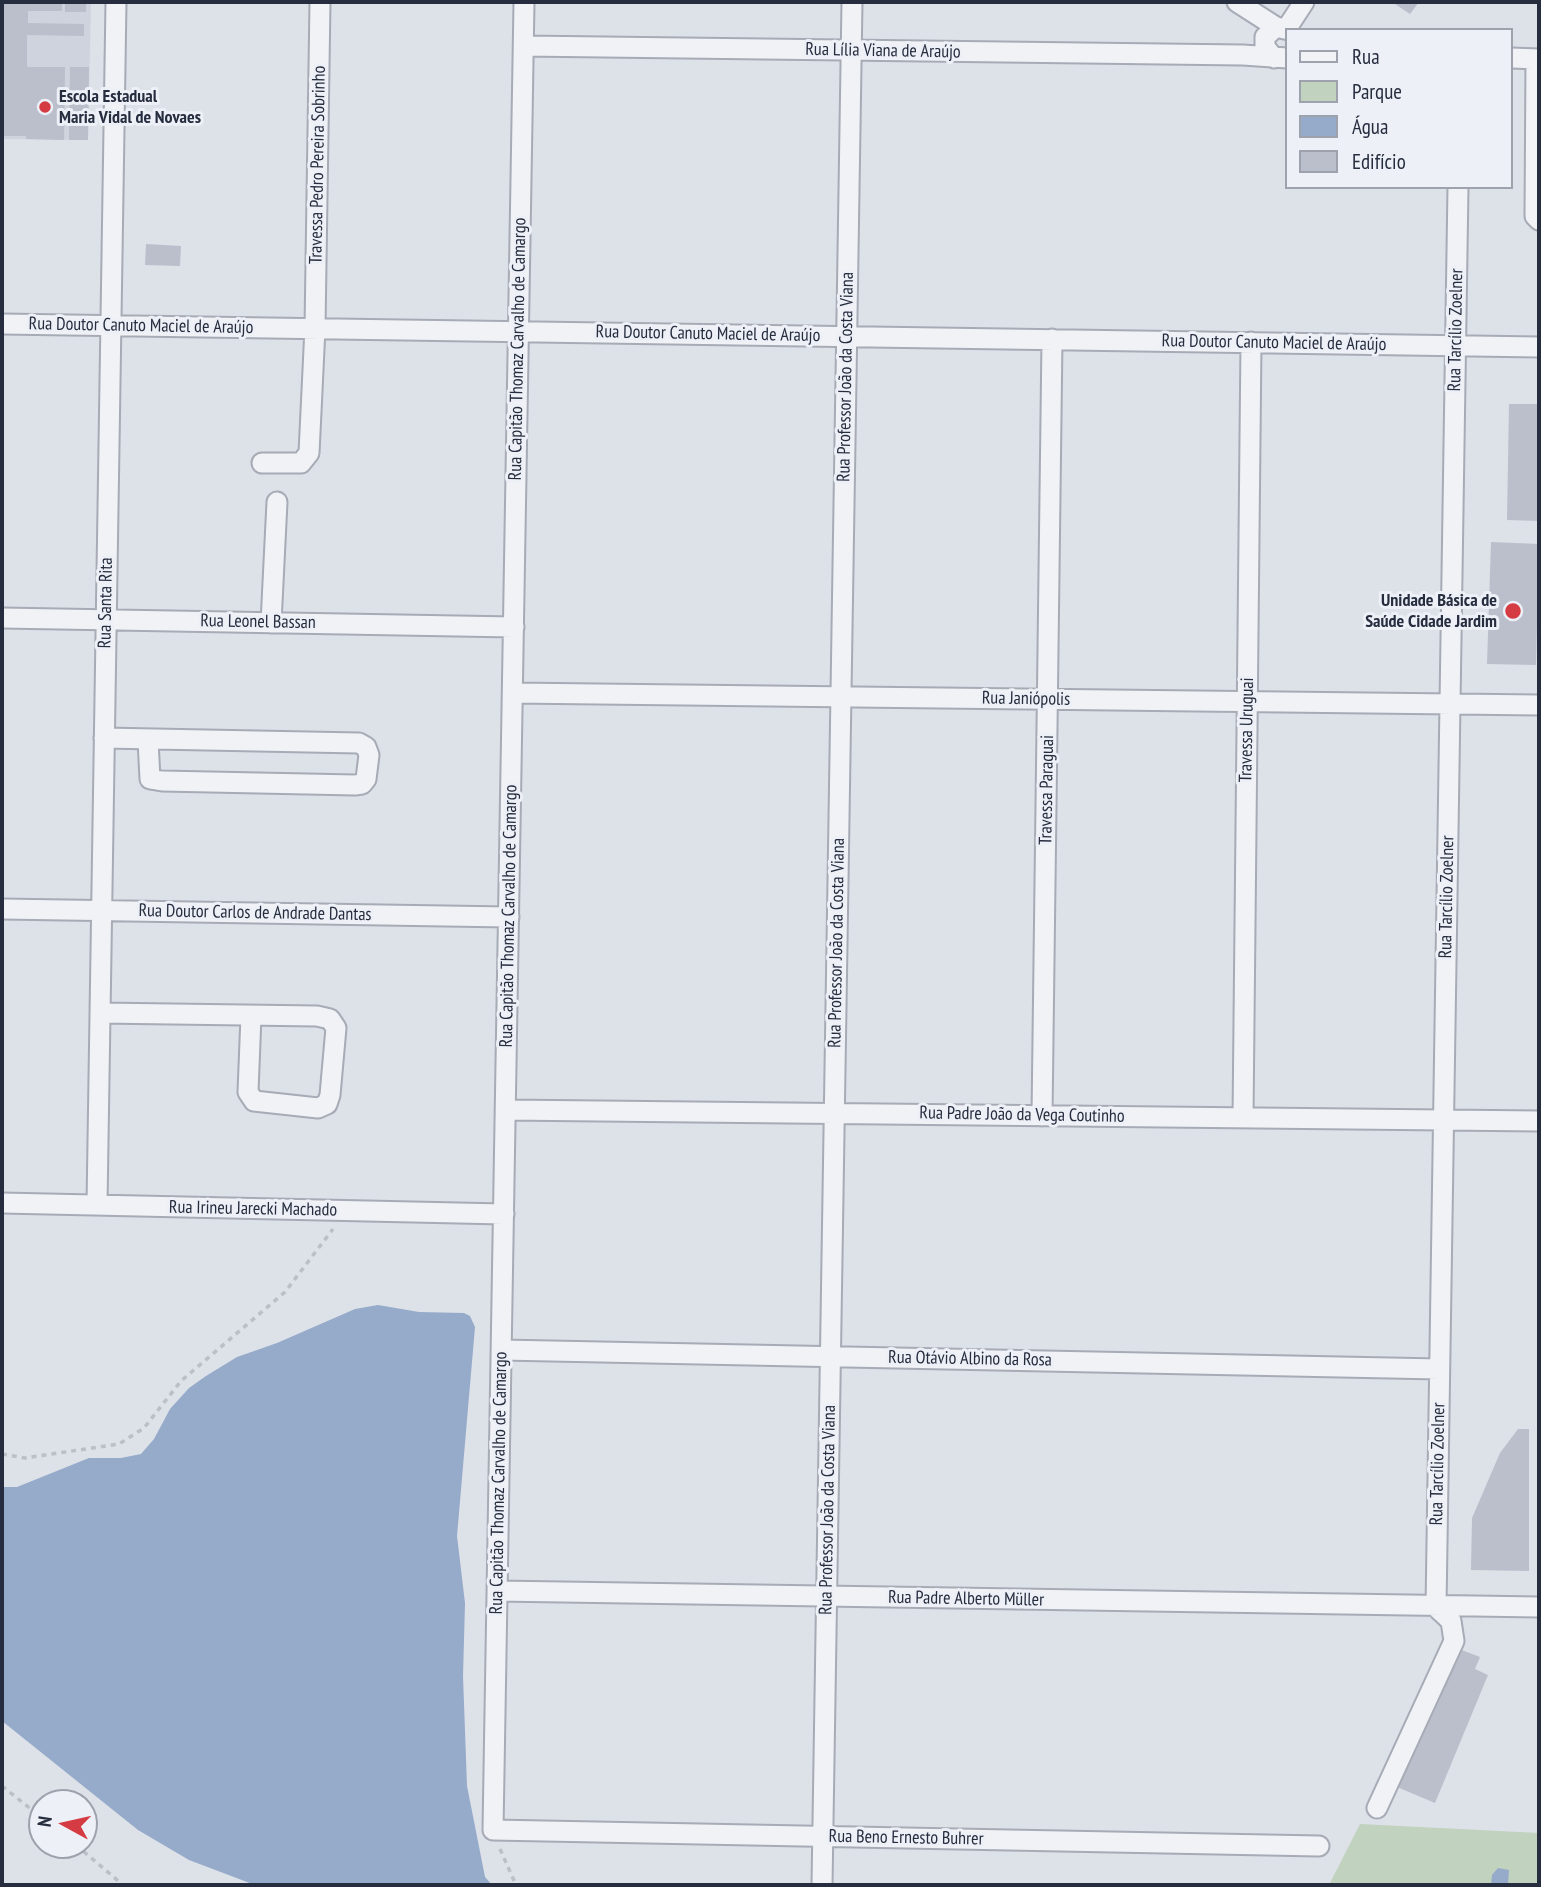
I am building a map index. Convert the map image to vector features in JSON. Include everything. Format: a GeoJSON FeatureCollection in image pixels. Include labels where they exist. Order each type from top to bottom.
{"type":"FeatureCollection","features":[{"type":"Feature","properties":{"kind":"street","name":"Rua Santa Rita"},"geometry":{"type":"LineString","coordinates":[[97,1205],[116,2]]}},
{"type":"Feature","properties":{"kind":"street","name":"Travessa Pedro Pereira Sobrinho"},"geometry":{"type":"LineString","coordinates":[[262,463],[301,463],[309,453],[315,328],[320,2]]}},
{"type":"Feature","properties":{"kind":"street","name":"Rua Capitão Thomaz Carvalho de Camargo"},"geometry":{"type":"LineString","coordinates":[[494,1830],[524,2]]}},
{"type":"Feature","properties":{"kind":"street","name":"Rua Professor João da Costa Viana"},"geometry":{"type":"LineString","coordinates":[[822,1885],[852,2]]}},
{"type":"Feature","properties":{"kind":"street"},"geometry":{"type":"LineString","coordinates":[[1237,2],[1284,28]]}},
{"type":"Feature","properties":{"kind":"street"},"geometry":{"type":"LineString","coordinates":[[1280,56],[1265,37],[1284,28],[1304,2]]}},
{"type":"Feature","properties":{"kind":"street","name":"Rua Lília Viana de Araújo"},"geometry":{"type":"LineString","coordinates":[[524,46],[1280,56]]}},
{"type":"Feature","properties":{"kind":"street"},"geometry":{"type":"LineString","coordinates":[[1513,58],[1537,59],[1535,216],[1539,220]]}},
{"type":"Feature","properties":{"kind":"street","name":"Rua Tarcílio Zoelner"},"geometry":{"type":"LineString","coordinates":[[1436,1607],[1458,189]]}},
{"type":"Feature","properties":{"kind":"street","name":"Rua Doutor Canuto Maciel de Araújo"},"geometry":{"type":"LineString","coordinates":[[2,324],[1539,347]]}},
{"type":"Feature","properties":{"kind":"street","name":"Travessa Paraguai"},"geometry":{"type":"LineString","coordinates":[[1042,1116],[1052,339]]}},
{"type":"Feature","properties":{"kind":"street","name":"Travessa Uruguai"},"geometry":{"type":"LineString","coordinates":[[1243,1118],[1251,342]]}},
{"type":"Feature","properties":{"kind":"street"},"geometry":{"type":"LineString","coordinates":[[271,623],[277,502]]}},
{"type":"Feature","properties":{"kind":"street","name":"Rua Leonel Bassan"},"geometry":{"type":"LineString","coordinates":[[2,618],[514,626]]}},
{"type":"Feature","properties":{"kind":"street","name":"Rua Janiópolis"},"geometry":{"type":"LineString","coordinates":[[513,693],[1539,705]]}},
{"type":"Feature","properties":{"kind":"street"},"geometry":{"type":"LineString","coordinates":[[104,738],[359,743],[366,747],[369,755],[366,779],[362,784],[355,785],[162,781],[150,779],[148,740]]}},
{"type":"Feature","properties":{"kind":"street","name":"Rua Doutor Carlos de Andrade Dantas"},"geometry":{"type":"LineString","coordinates":[[2,909],[509,917]]}},
{"type":"Feature","properties":{"kind":"street"},"geometry":{"type":"LineString","coordinates":[[100,1013],[317,1016],[331,1020],[336,1028],[327,1104],[318,1108],[254,1101],[248,1092],[251,1016]]}},
{"type":"Feature","properties":{"kind":"street","name":"Rua Padre João da Vega Coutinho"},"geometry":{"type":"LineString","coordinates":[[506,1110],[1539,1121]]}},
{"type":"Feature","properties":{"kind":"street","name":"Rua Irineu Jarecki Machado"},"geometry":{"type":"LineString","coordinates":[[2,1203],[504,1214]]}},
{"type":"Feature","properties":{"kind":"street","name":"Rua Otávio Albino da Rosa"},"geometry":{"type":"LineString","coordinates":[[502,1350],[1439,1369]]}},
{"type":"Feature","properties":{"kind":"street","name":"Rua Padre Alberto Müller"},"geometry":{"type":"LineString","coordinates":[[497,1591],[1539,1607]]}},
{"type":"Feature","properties":{"kind":"street"},"geometry":{"type":"LineString","coordinates":[[1377,1808],[1454,1641],[1451,1621],[1436,1607]]}},
{"type":"Feature","properties":{"kind":"street","name":"Rua Beno Ernesto Buhrer"},"geometry":{"type":"LineString","coordinates":[[494,1830],[1319,1846]]}},
{"type":"Feature","properties":{"kind":"path"},"geometry":{"type":"LineString","coordinates":[[2,1454],[25,1458],[119,1444],[144,1428],[181,1381],[285,1292],[347,1211]]}},
{"type":"Feature","properties":{"kind":"path"},"geometry":{"type":"LineString","coordinates":[[2,1786],[28,1807]]}},
{"type":"Feature","properties":{"kind":"path"},"geometry":{"type":"LineString","coordinates":[[494,1830],[516,1885]]}},
{"type":"Feature","properties":{"kind":"path"},"geometry":{"type":"LineString","coordinates":[[92,1859],[123,1885]]}},
{"type":"Feature","properties":{"kind":"shaded area","name":"Escola Estadual Maria Vidal de Novaes"},"geometry":{"type":"Polygon","coordinates":[[[2,2],[91,2],[88,140],[2,139],[2,2]]]}},
{"type":"Feature","properties":{"kind":"green space"},"geometry":{"type":"Polygon","coordinates":[[[1360,1824],[1539,1833],[1539,1885],[1329,1885],[1360,1824]]]}},
{"type":"Feature","properties":{"kind":"water"},"geometry":{"type":"Polygon","coordinates":[[[378,1305],[419,1312],[464,1313],[470,1316],[475,1327],[457,1536],[465,1603],[463,1676],[467,1786],[485,1877],[492,1885],[255,1885],[189,1860],[138,1830],[98,1798],[98,1789],[87,1789],[2,1721],[2,1487],[17,1487],[89,1458],[121,1458],[141,1454],[154,1439],[170,1409],[189,1388],[206,1376],[237,1357],[277,1343],[355,1309],[378,1305]]]}},
{"type":"Feature","properties":{"kind":"water"},"geometry":{"type":"Polygon","coordinates":[[[1498,1868],[1509,1870],[1508,1885],[1491,1885],[1492,1875],[1498,1868]]]}},
{"type":"Feature","properties":{"kind":"building","name":"Escola Estadual Maria Vidal de Novaes"},"geometry":{"type":"Polygon","coordinates":[[[4,2],[62,2],[62,11],[28,11],[28,23],[84,24],[84,36],[27,35],[27,67],[65,67],[64,140],[2,136],[4,2]]]}},
{"type":"Feature","properties":{"kind":"building"},"geometry":{"type":"Polygon","coordinates":[[[65,2],[86,2],[86,12],[65,12],[65,2]]]}},
{"type":"Feature","properties":{"kind":"building"},"geometry":{"type":"Polygon","coordinates":[[[1392,2],[1419,2],[1410,14],[1392,2]]]}},
{"type":"Feature","properties":{"kind":"building"},"geometry":{"type":"Polygon","coordinates":[[[70,67],[89,67],[88,140],[69,140],[70,67]]]}},
{"type":"Feature","properties":{"kind":"building"},"geometry":{"type":"Polygon","coordinates":[[[146,244],[181,246],[180,266],[145,265],[146,244]]]}},
{"type":"Feature","properties":{"kind":"building"},"geometry":{"type":"Polygon","coordinates":[[[1509,404],[1539,404],[1539,521],[1507,520],[1509,404]]]}},
{"type":"Feature","properties":{"kind":"building","name":"Unidade Básica de Saúde Cidade Jardim"},"geometry":{"type":"Polygon","coordinates":[[[1491,542],[1539,544],[1536,665],[1487,664],[1491,542]]]}},
{"type":"Feature","properties":{"kind":"building"},"geometry":{"type":"Polygon","coordinates":[[[1518,1429],[1529,1429],[1529,1571],[1471,1570],[1472,1518],[1500,1453],[1518,1429]]]}},
{"type":"Feature","properties":{"kind":"building"},"geometry":{"type":"Polygon","coordinates":[[[1454,1647],[1480,1657],[1475,1669],[1488,1675],[1435,1803],[1397,1787],[1454,1647]]]}},
{"type":"Feature","properties":{"kind":"place","name":"Escola Estadual Maria Vidal de Novaes"},"geometry":{"type":"Point","coordinates":[45,107]}},
{"type":"Feature","properties":{"kind":"place","name":"Unidade Básica de Saúde Cidade Jardim"},"geometry":{"type":"Point","coordinates":[1513,611]}}]}
